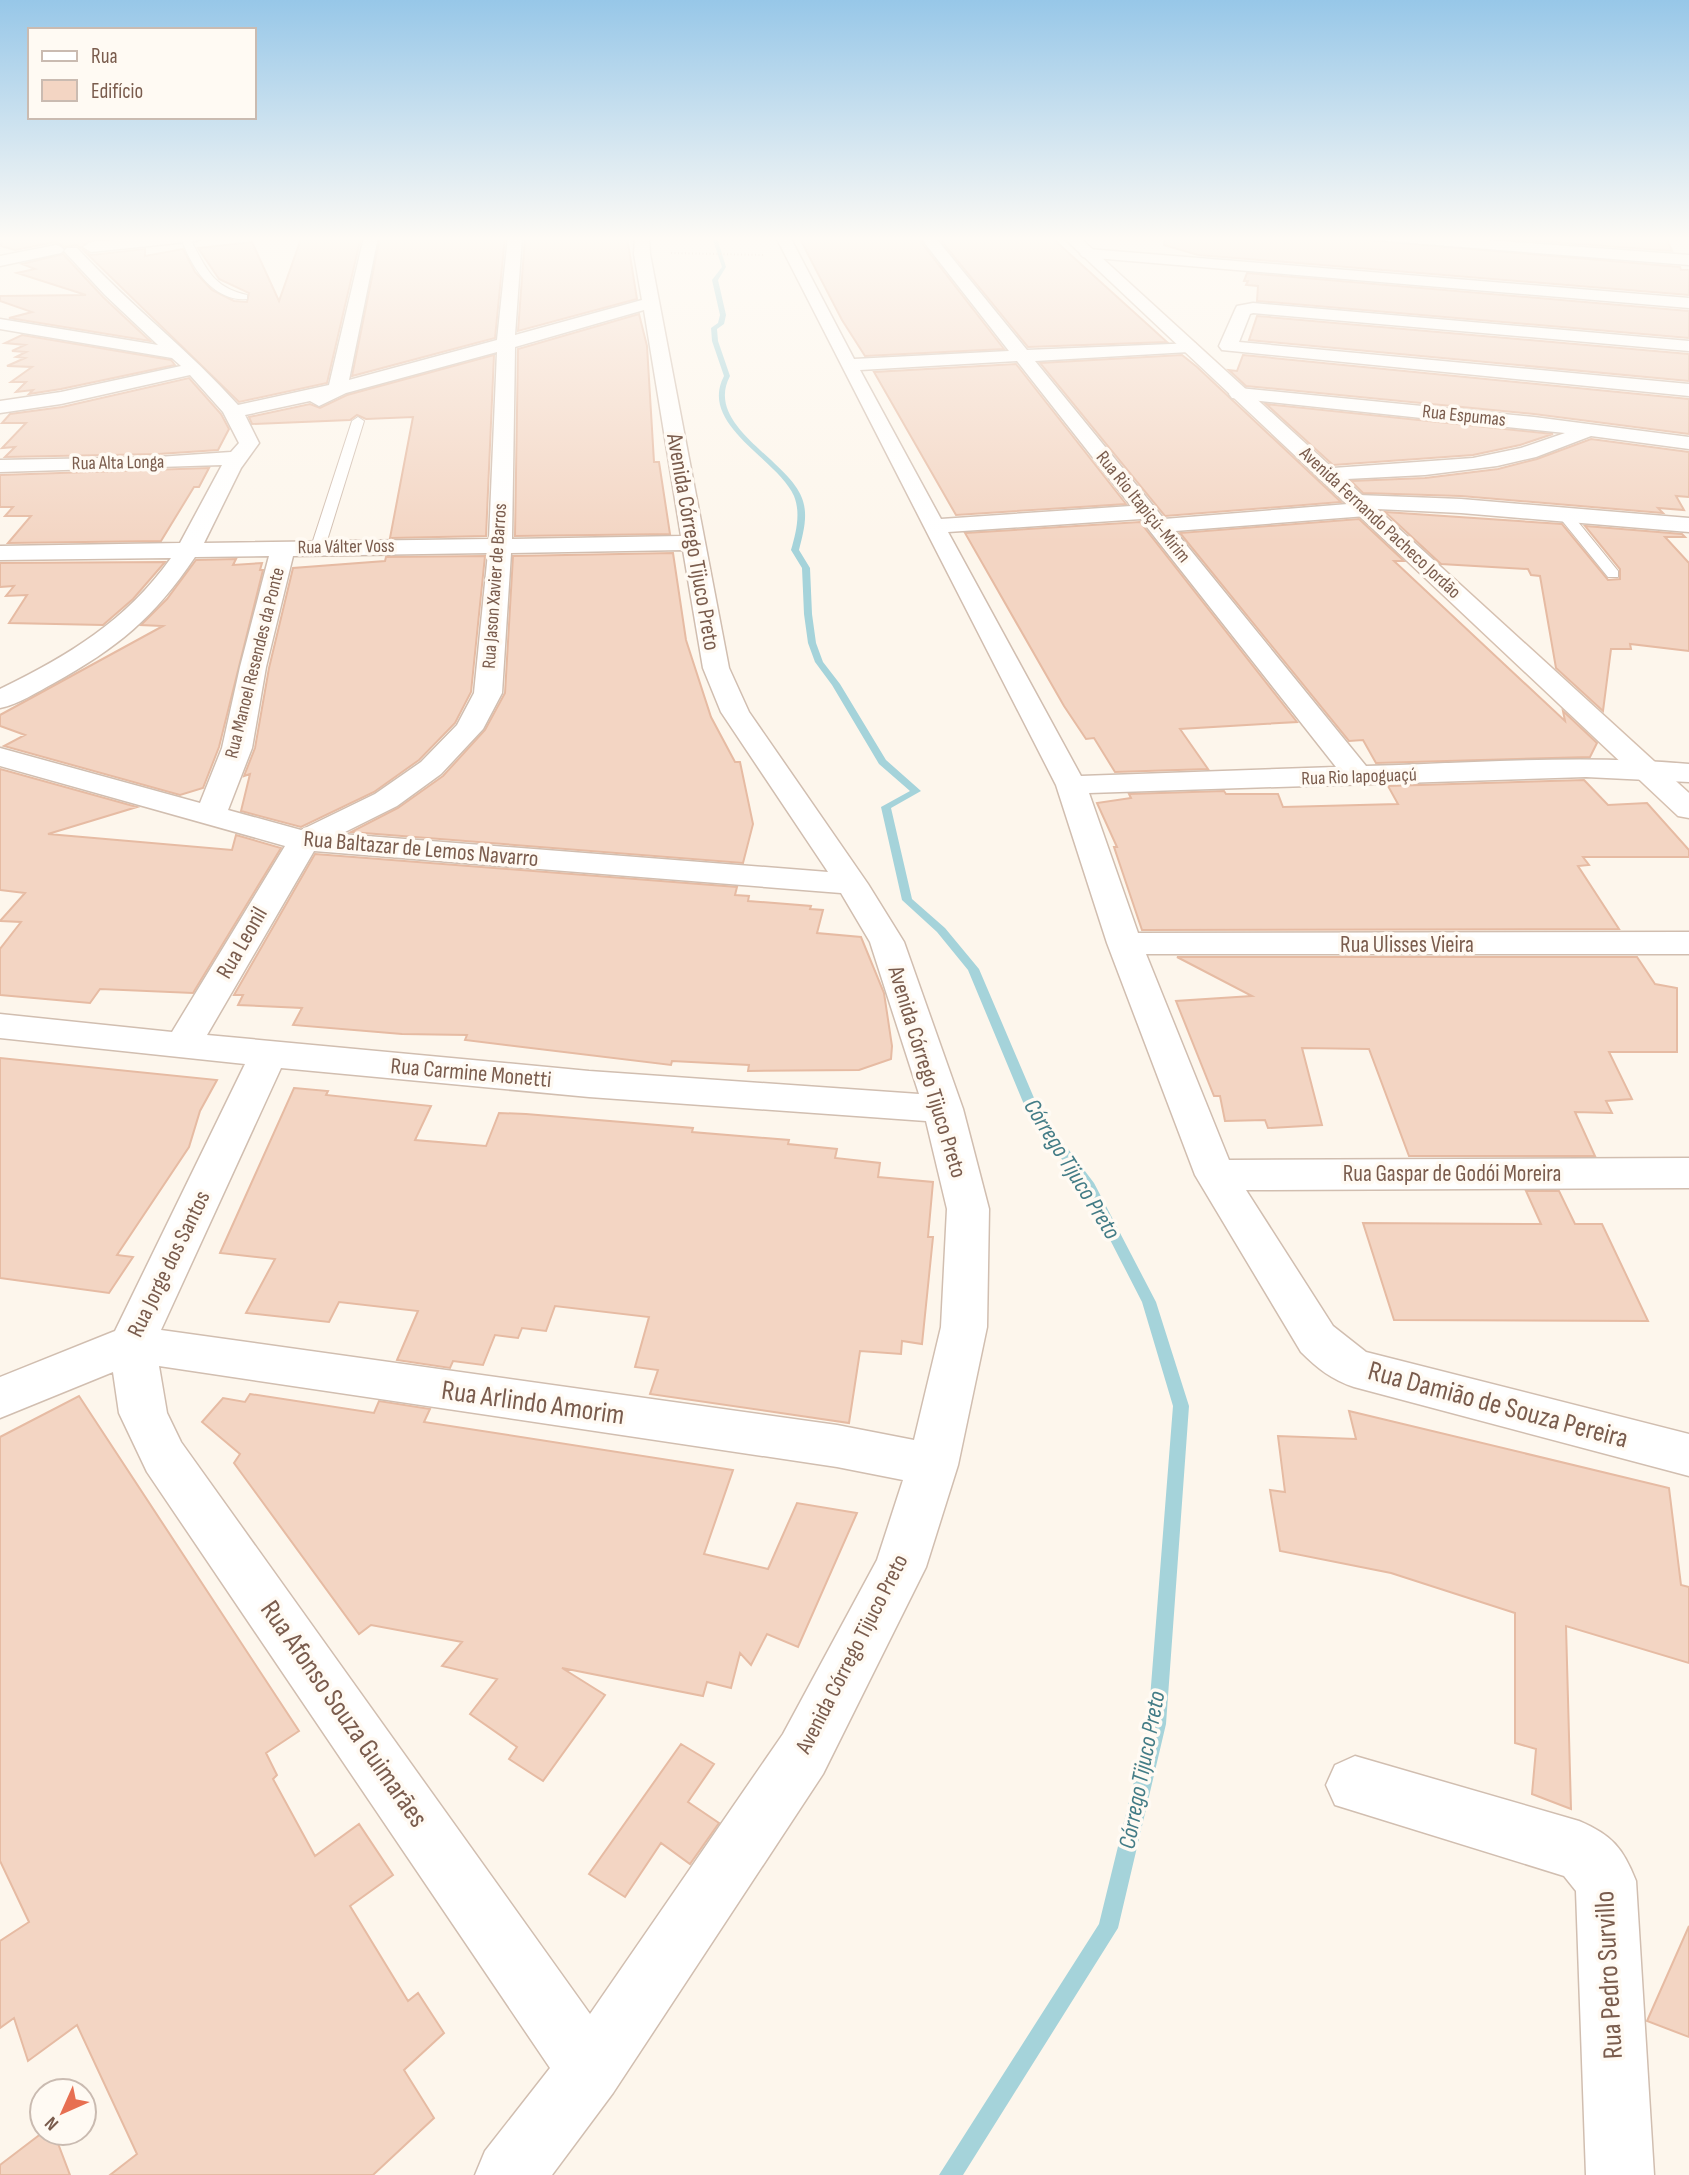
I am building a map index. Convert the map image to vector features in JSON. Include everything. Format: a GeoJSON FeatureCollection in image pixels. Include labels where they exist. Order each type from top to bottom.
{"type":"FeatureCollection","features":[{"type":"Feature","properties":{"kind":"street"},"geometry":{"type":"LineString","coordinates":[[88,338],[176,353]]}},
{"type":"Feature","properties":{"kind":"street"},"geometry":{"type":"LineString","coordinates":[[160,338],[193,369],[257,439]]}},
{"type":"Feature","properties":{"kind":"street"},"geometry":{"type":"LineString","coordinates":[[0,700],[61,667],[106,638],[145,607],[188,550],[257,439],[338,390],[347,338]]}},
{"type":"Feature","properties":{"kind":"street"},"geometry":{"type":"LineString","coordinates":[[233,412],[338,390],[516,338]]}},
{"type":"Feature","properties":{"kind":"street","name":"Avenida Córrego Tijuco Preto"},"geometry":{"type":"LineString","coordinates":[[509,2175],[590,2070],[803,1754],[900,1567],[933,1465],[964,1327],[968,1209],[943,1108],[887,942],[852,884],[734,712],[716,668],[657,338]]}},
{"type":"Feature","properties":{"kind":"street"},"geometry":{"type":"LineString","coordinates":[[835,338],[1071,785],[1124,943],[1215,1174]]}},
{"type":"Feature","properties":{"kind":"street","name":"Rua Rio Itapiçú-Mirim"},"geometry":{"type":"LineString","coordinates":[[1008,338],[1359,777]]}},
{"type":"Feature","properties":{"kind":"street","name":"Avenida Fernando Pacheco Jordão"},"geometry":{"type":"LineString","coordinates":[[1181,338],[1689,809]]}},
{"type":"Feature","properties":{"kind":"street"},"geometry":{"type":"LineString","coordinates":[[1231,338],[1228,346],[1689,390]]}},
{"type":"Feature","properties":{"kind":"street"},"geometry":{"type":"LineString","coordinates":[[1603,338],[1689,346]]}},
{"type":"Feature","properties":{"kind":"street","name":"Rua Jason Xavier de Barros"},"geometry":{"type":"LineString","coordinates":[[304,841],[386,800],[431,768],[469,729],[488,693],[500,546],[506,341]]}},
{"type":"Feature","properties":{"kind":"street"},"geometry":{"type":"LineString","coordinates":[[848,365],[1189,346]]}},
{"type":"Feature","properties":{"kind":"street"},"geometry":{"type":"LineString","coordinates":[[0,407],[61,398],[193,369]]}},
{"type":"Feature","properties":{"kind":"street","name":"Rua Espumas"},"geometry":{"type":"LineString","coordinates":[[1238,394],[1402,409],[1689,443]]}},
{"type":"Feature","properties":{"kind":"street"},"geometry":{"type":"LineString","coordinates":[[1327,474],[1433,468],[1522,454],[1591,432]]}},
{"type":"Feature","properties":{"kind":"street"},"geometry":{"type":"LineString","coordinates":[[1606,452],[1630,437]]}},
{"type":"Feature","properties":{"kind":"street","name":"Rua Alta Longa"},"geometry":{"type":"LineString","coordinates":[[0,466],[158,463],[257,439]]}},
{"type":"Feature","properties":{"kind":"street"},"geometry":{"type":"LineString","coordinates":[[1522,454],[1580,455]]}},
{"type":"Feature","properties":{"kind":"street"},"geometry":{"type":"LineString","coordinates":[[933,526],[1152,519],[1362,506],[1451,506],[1689,525]]}},
{"type":"Feature","properties":{"kind":"street","name":"Rua Válter Voss"},"geometry":{"type":"LineString","coordinates":[[0,553],[693,543]]}},
{"type":"Feature","properties":{"kind":"street","name":"Rua Manoel Resendes da Ponte"},"geometry":{"type":"LineString","coordinates":[[209,816],[237,748],[253,667],[283,548]]}},
{"type":"Feature","properties":{"kind":"street","name":"Rua Baltazar de Lemos Navarro"},"geometry":{"type":"LineString","coordinates":[[0,757],[304,841],[852,884]]}},
{"type":"Feature","properties":{"kind":"street","name":"Rua Rio Iapoguaçú"},"geometry":{"type":"LineString","coordinates":[[1071,785],[1586,768],[1689,773]]}},
{"type":"Feature","properties":{"kind":"street","name":"Rua Leonil"},"geometry":{"type":"LineString","coordinates":[[182,1045],[304,841]]}},
{"type":"Feature","properties":{"kind":"street","name":"Rua Ulisses Vieira"},"geometry":{"type":"LineString","coordinates":[[1124,943],[1689,943]]}},
{"type":"Feature","properties":{"kind":"street","name":"Rua Carmine Monetti"},"geometry":{"type":"LineString","coordinates":[[0,1026],[268,1056],[799,1100],[943,1108]]}},
{"type":"Feature","properties":{"kind":"street","name":"Rua Jorge dos Santos"},"geometry":{"type":"LineString","coordinates":[[0,1398],[132,1344],[268,1056]]}},
{"type":"Feature","properties":{"kind":"street","name":"Rua Gaspar de Godói Moreira"},"geometry":{"type":"LineString","coordinates":[[1215,1174],[1689,1173]]}},
{"type":"Feature","properties":{"kind":"street","name":"Rua Damião de Souza Pereira"},"geometry":{"type":"LineString","coordinates":[[1215,1174],[1317,1339],[1335,1356],[1354,1368],[1689,1455]]}},
{"type":"Feature","properties":{"kind":"street","name":"Rua Arlindo Amorim"},"geometry":{"type":"LineString","coordinates":[[132,1344],[823,1444],[933,1465]]}},
{"type":"Feature","properties":{"kind":"street","name":"Rua Afonso Souza Guimarães"},"geometry":{"type":"LineString","coordinates":[[132,1344],[143,1413],[164,1457],[590,2070]]}},
{"type":"Feature","properties":{"kind":"street","name":"Rua Pedro Survillo"},"geometry":{"type":"LineString","coordinates":[[1355,1785],[1579,1851],[1599,1869],[1606,1881],[1620,2175]]}},
{"type":"Feature","properties":{"kind":"lane"},"geometry":{"type":"LineString","coordinates":[[318,547],[358,421]]}},
{"type":"Feature","properties":{"kind":"lane"},"geometry":{"type":"LineString","coordinates":[[1565,515],[1613,574]]}},
{"type":"Feature","properties":{"kind":"building"},"geometry":{"type":"Polygon","coordinates":[[[15,338],[43,338],[171,360],[175,365],[29,394],[33,390],[16,392],[26,382],[11,382],[32,367],[7,366],[25,358],[16,357],[26,352],[12,351],[25,345],[5,343],[15,338]]]}},
{"type":"Feature","properties":{"kind":"building"},"geometry":{"type":"Polygon","coordinates":[[[174,338],[337,338],[327,383],[239,402],[174,338]]]}},
{"type":"Feature","properties":{"kind":"building"},"geometry":{"type":"Polygon","coordinates":[[[360,338],[493,338],[352,376],[360,338]]]}},
{"type":"Feature","properties":{"kind":"building"},"geometry":{"type":"Polygon","coordinates":[[[554,338],[645,338],[654,462],[659,462],[670,534],[515,536],[518,349],[554,338]]]}},
{"type":"Feature","properties":{"kind":"building"},"geometry":{"type":"Polygon","coordinates":[[[854,338],[996,338],[1004,349],[865,356],[854,338]]]}},
{"type":"Feature","properties":{"kind":"building"},"geometry":{"type":"Polygon","coordinates":[[[1021,338],[1163,338],[1167,342],[1028,347],[1021,338]]]}},
{"type":"Feature","properties":{"kind":"building"},"geometry":{"type":"Polygon","coordinates":[[[1513,338],[1689,354],[1689,381],[1249,340],[1513,338]]]}},
{"type":"Feature","properties":{"kind":"building"},"geometry":{"type":"Polygon","coordinates":[[[494,355],[486,536],[390,538],[413,417],[366,419],[357,415],[350,420],[252,424],[249,417],[310,404],[320,408],[347,395],[494,355]]]}},
{"type":"Feature","properties":{"kind":"building"},"geometry":{"type":"Polygon","coordinates":[[[1182,355],[1341,502],[1165,516],[1040,363],[1182,355]]]}},
{"type":"Feature","properties":{"kind":"building"},"geometry":{"type":"Polygon","coordinates":[[[1243,355],[1689,399],[1689,434],[1534,414],[1246,386],[1229,370],[1237,371],[1243,355]]]}},
{"type":"Feature","properties":{"kind":"building"},"geometry":{"type":"Polygon","coordinates":[[[1016,364],[1126,504],[956,515],[874,372],[1016,364]]]}},
{"type":"Feature","properties":{"kind":"building"},"geometry":{"type":"Polygon","coordinates":[[[189,378],[221,414],[229,429],[218,450],[5,457],[15,447],[2,448],[26,423],[2,423],[10,414],[62,407],[189,378]]]}},
{"type":"Feature","properties":{"kind":"building"},"geometry":{"type":"Polygon","coordinates":[[[1266,404],[1553,434],[1520,445],[1473,455],[1333,465],[1266,404]]]}},
{"type":"Feature","properties":{"kind":"building"},"geometry":{"type":"Polygon","coordinates":[[[1591,439],[1689,452],[1689,497],[1676,496],[1684,510],[1658,508],[1663,513],[1461,496],[1363,493],[1351,481],[1425,478],[1498,469],[1537,459],[1591,439]]]}},
{"type":"Feature","properties":{"kind":"building"},"geometry":{"type":"Polygon","coordinates":[[[209,468],[161,541],[8,543],[31,516],[5,516],[13,507],[0,507],[0,475],[209,468]]]}},
{"type":"Feature","properties":{"kind":"building"},"geometry":{"type":"Polygon","coordinates":[[[1385,512],[1562,524],[1608,580],[1620,579],[1620,569],[1585,526],[1682,534],[1685,537],[1665,537],[1689,563],[1689,651],[1630,644],[1631,649],[1611,649],[1603,711],[1556,668],[1540,576],[1531,575],[1528,569],[1441,564],[1385,512]]]}},
{"type":"Feature","properties":{"kind":"building"},"geometry":{"type":"Polygon","coordinates":[[[1359,519],[1404,561],[1394,561],[1565,721],[1563,711],[1597,743],[1590,757],[1376,763],[1363,740],[1349,741],[1180,533],[1359,519]]]}},
{"type":"Feature","properties":{"kind":"building"},"geometry":{"type":"Polygon","coordinates":[[[1140,522],[1297,722],[1180,729],[1208,769],[1115,772],[1094,738],[1086,739],[1064,706],[965,533],[1140,522]]]}},
{"type":"Feature","properties":{"kind":"building"},"geometry":{"type":"Polygon","coordinates":[[[673,553],[686,640],[711,717],[735,762],[740,762],[753,824],[743,863],[351,832],[398,808],[443,776],[485,730],[505,693],[513,556],[673,553]]]}},
{"type":"Feature","properties":{"kind":"building"},"geometry":{"type":"Polygon","coordinates":[[[485,556],[471,692],[455,723],[419,760],[374,792],[301,827],[241,811],[250,774],[244,776],[255,748],[269,668],[293,568],[385,561],[386,557],[485,556]]]}},
{"type":"Feature","properties":{"kind":"building"},"geometry":{"type":"Polygon","coordinates":[[[236,559],[233,565],[262,563],[260,570],[263,570],[219,747],[203,788],[180,795],[4,746],[25,735],[0,726],[0,715],[163,626],[141,625],[167,599],[196,560],[236,559]]]}},
{"type":"Feature","properties":{"kind":"building"},"geometry":{"type":"Polygon","coordinates":[[[165,562],[133,599],[103,625],[9,623],[27,595],[6,596],[14,586],[0,587],[0,563],[165,562]]]}},
{"type":"Feature","properties":{"kind":"building"},"geometry":{"type":"Polygon","coordinates":[[[0,769],[137,807],[48,834],[232,850],[236,835],[281,848],[193,993],[100,989],[90,1003],[0,995],[0,949],[21,922],[0,921],[25,893],[0,890],[0,769]]]}},
{"type":"Feature","properties":{"kind":"building"},"geometry":{"type":"Polygon","coordinates":[[[1584,780],[1608,805],[1647,803],[1689,850],[1689,857],[1583,857],[1589,865],[1578,866],[1619,929],[1142,930],[1114,847],[1117,847],[1097,803],[1131,798],[1129,794],[1224,791],[1226,794],[1278,794],[1283,807],[1398,804],[1388,786],[1584,780]]]}},
{"type":"Feature","properties":{"kind":"building"},"geometry":{"type":"Polygon","coordinates":[[[315,854],[737,887],[735,895],[749,896],[748,901],[811,906],[810,909],[823,910],[817,933],[861,937],[884,993],[892,1046],[891,1059],[859,1070],[748,1071],[749,1065],[672,1061],[671,1065],[465,1040],[467,1035],[402,1034],[293,1025],[302,1008],[238,1005],[243,995],[234,995],[315,854]]]}},
{"type":"Feature","properties":{"kind":"building"},"geometry":{"type":"Polygon","coordinates":[[[1177,957],[1637,957],[1655,984],[1677,988],[1677,1052],[1609,1052],[1632,1099],[1606,1101],[1612,1113],[1575,1112],[1595,1156],[1409,1156],[1369,1049],[1302,1048],[1322,1125],[1268,1128],[1265,1120],[1225,1121],[1220,1096],[1214,1096],[1176,1001],[1252,996],[1177,957]]]}},
{"type":"Feature","properties":{"kind":"building"},"geometry":{"type":"Polygon","coordinates":[[[0,1058],[217,1080],[200,1111],[189,1147],[117,1255],[133,1257],[109,1293],[0,1278],[0,1058]]]}},
{"type":"Feature","properties":{"kind":"building"},"geometry":{"type":"Polygon","coordinates":[[[294,1088],[328,1091],[326,1095],[431,1106],[415,1140],[486,1146],[499,1113],[526,1114],[693,1128],[692,1132],[789,1140],[788,1144],[837,1149],[835,1158],[880,1163],[878,1177],[933,1182],[928,1237],[933,1237],[922,1344],[902,1341],[901,1354],[860,1351],[849,1423],[650,1394],[658,1370],[635,1367],[649,1317],[555,1306],[546,1331],[522,1328],[518,1338],[495,1335],[483,1365],[453,1361],[450,1368],[397,1360],[418,1311],[339,1302],[329,1322],[246,1313],[275,1259],[220,1253],[294,1088]]]}},
{"type":"Feature","properties":{"kind":"building"},"geometry":{"type":"Polygon","coordinates":[[[1526,1191],[1559,1191],[1575,1224],[1602,1224],[1648,1321],[1394,1320],[1363,1223],[1541,1224],[1526,1191]]]}},
{"type":"Feature","properties":{"kind":"building"},"geometry":{"type":"Polygon","coordinates":[[[250,1394],[374,1413],[379,1401],[430,1409],[424,1422],[733,1470],[704,1554],[768,1569],[797,1503],[857,1513],[798,1647],[767,1634],[751,1665],[740,1653],[731,1688],[707,1682],[703,1696],[562,1668],[605,1695],[543,1781],[509,1759],[517,1747],[470,1714],[497,1679],[442,1666],[462,1642],[371,1625],[359,1634],[234,1463],[240,1454],[202,1422],[223,1398],[245,1402],[250,1394]]]}},
{"type":"Feature","properties":{"kind":"building"},"geometry":{"type":"Polygon","coordinates":[[[79,1396],[299,1731],[266,1753],[277,1775],[273,1779],[315,1856],[359,1824],[393,1875],[350,1906],[408,2001],[418,1993],[444,2033],[404,2070],[434,2118],[373,2175],[110,2175],[137,2154],[77,2025],[28,2061],[14,2018],[0,2028],[0,1941],[29,1922],[0,1861],[0,1437],[79,1396]]]}},
{"type":"Feature","properties":{"kind":"building"},"geometry":{"type":"Polygon","coordinates":[[[1349,1411],[1669,1488],[1681,1585],[1689,1587],[1689,1663],[1566,1626],[1571,1809],[1532,1794],[1536,1749],[1515,1743],[1515,1613],[1391,1573],[1280,1551],[1270,1490],[1285,1492],[1278,1436],[1356,1439],[1349,1411]]]}},
{"type":"Feature","properties":{"kind":"building"},"geometry":{"type":"Polygon","coordinates":[[[681,1744],[714,1764],[688,1802],[719,1823],[690,1864],[661,1843],[625,1897],[589,1874],[681,1744]]]}},
{"type":"Feature","properties":{"kind":"building"},"geometry":{"type":"Polygon","coordinates":[[[1689,1926],[1689,2037],[1647,2021],[1689,1926]]]}},
{"type":"Feature","properties":{"kind":"building"},"geometry":{"type":"Polygon","coordinates":[[[28,2144],[28,2147],[59,2147],[70,2175],[0,2175],[0,2165],[28,2144]]]}},
{"type":"Feature","properties":{"kind":"waterway","name":"Córrego Tijuco Preto"},"geometry":{"type":"LineString","coordinates":[[715,338],[727,376],[721,389],[723,404],[729,417],[750,444],[787,481],[798,498],[801,520],[795,550],[806,568],[812,643],[819,662],[836,684],[882,762],[916,791],[886,807],[907,900],[941,930],[973,969],[1034,1114],[1089,1186],[1149,1302],[1181,1406],[1157,1724],[1108,1928],[950,2175]]}}]}
